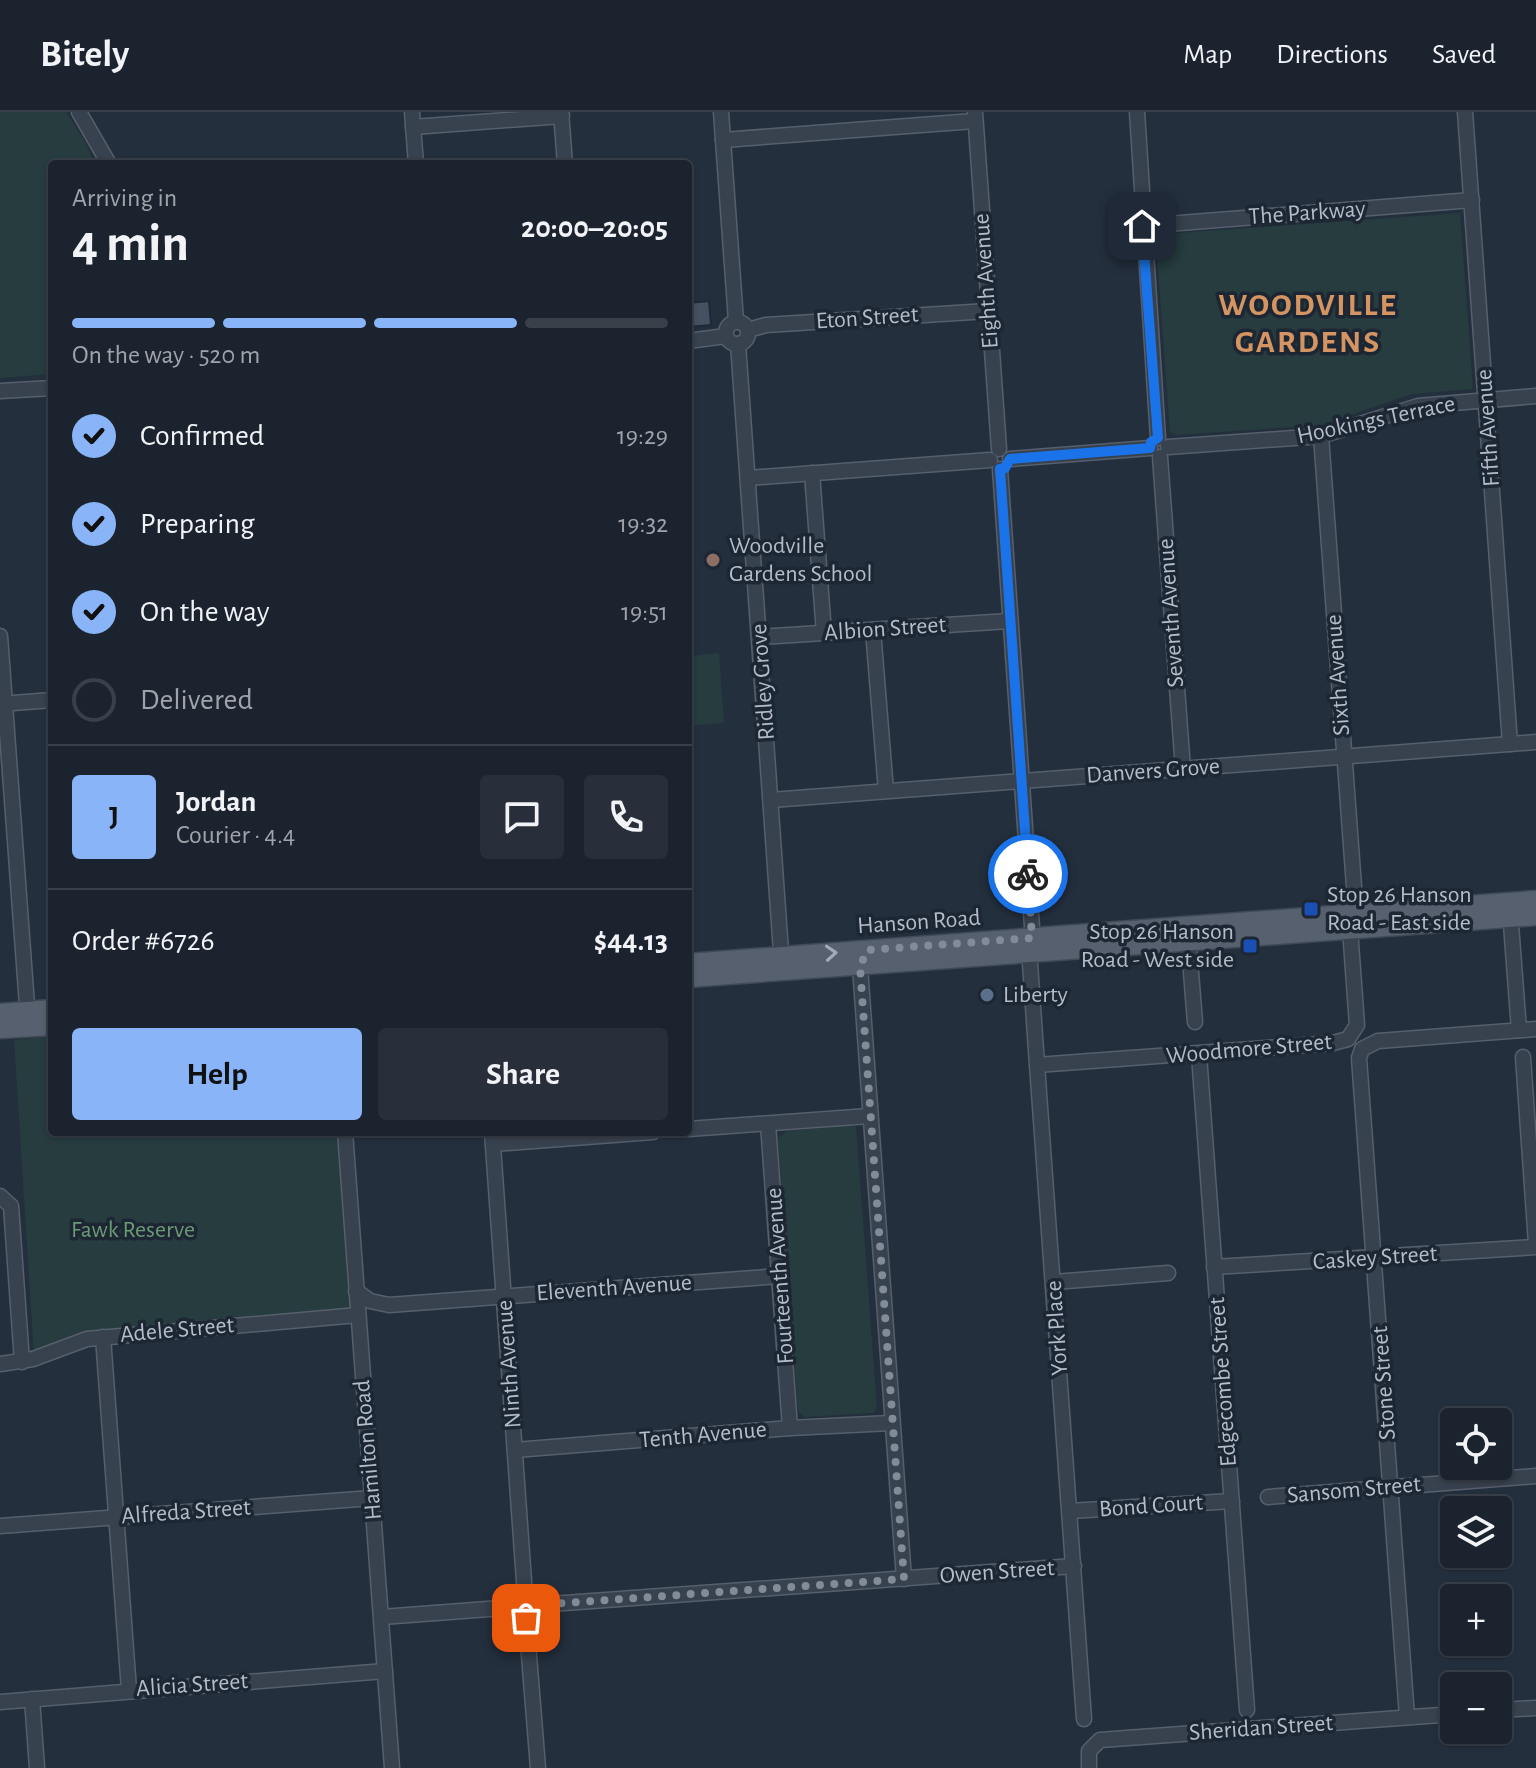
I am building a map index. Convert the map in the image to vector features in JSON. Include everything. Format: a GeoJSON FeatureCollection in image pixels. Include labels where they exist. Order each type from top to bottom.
{"type":"FeatureCollection","features":[{"type":"Feature","properties":{"kind":"main road","name":"Hanson Road"},"geometry":{"type":"LineString","coordinates":[[692,977],[782,964],[1510,910],[1536,900]]}},
{"type":"Feature","properties":{"kind":"main road","name":"Hanson Road"},"geometry":{"type":"LineString","coordinates":[[1510,910],[1536,916]]}},
{"type":"Feature","properties":{"kind":"main road","name":"Hanson Road"},"geometry":{"type":"LineString","coordinates":[[692,963],[782,964]]}},
{"type":"Feature","properties":{"kind":"main road"},"geometry":{"type":"LineString","coordinates":[[0,1029],[48,1011]]}},
{"type":"Feature","properties":{"kind":"main road"},"geometry":{"type":"LineString","coordinates":[[0,1013],[48,1025]]}},
{"type":"Feature","properties":{"kind":"street"},"geometry":{"type":"LineString","coordinates":[[79,112],[107,160]]}},
{"type":"Feature","properties":{"kind":"street"},"geometry":{"type":"LineString","coordinates":[[692,341],[748,337],[742,326],[721,112]]}},
{"type":"Feature","properties":{"kind":"street","name":"Seventh Avenue"},"geometry":{"type":"LineString","coordinates":[[1137,112],[1142,226],[1183,769]]}},
{"type":"Feature","properties":{"kind":"street","name":"Fifth Avenue"},"geometry":{"type":"LineString","coordinates":[[1465,112],[1510,744]]}},
{"type":"Feature","properties":{"kind":"street"},"geometry":{"type":"LineString","coordinates":[[416,160],[412,120],[561,114],[565,160]]}},
{"type":"Feature","properties":{"kind":"street"},"geometry":{"type":"LineString","coordinates":[[723,140],[975,117]]}},
{"type":"Feature","properties":{"kind":"street","name":"Eighth Avenue"},"geometry":{"type":"LineString","coordinates":[[975,117],[1031,945]]}},
{"type":"Feature","properties":{"kind":"street","name":"The Parkway"},"geometry":{"type":"LineString","coordinates":[[1142,226],[1472,200]]}},
{"type":"Feature","properties":{"kind":"street","name":"Eton Street"},"geometry":{"type":"LineString","coordinates":[[742,326],[988,311]]}},
{"type":"Feature","properties":{"kind":"street","name":"Ridley Grove"},"geometry":{"type":"LineString","coordinates":[[732,340],[748,478],[782,964]]}},
{"type":"Feature","properties":{"kind":"street"},"geometry":{"type":"LineString","coordinates":[[0,391],[48,388]]}},
{"type":"Feature","properties":{"kind":"street","name":"Hookings Terrace"},"geometry":{"type":"LineString","coordinates":[[748,478],[1321,436],[1418,406],[1536,396]]}},
{"type":"Feature","properties":{"kind":"street","name":"Sixth Avenue"},"geometry":{"type":"LineString","coordinates":[[1321,436],[1353,922]]}},
{"type":"Feature","properties":{"kind":"street"},"geometry":{"type":"LineString","coordinates":[[812,473],[824,633]]}},
{"type":"Feature","properties":{"kind":"street","name":"Albion Street"},"geometry":{"type":"LineString","coordinates":[[760,637],[1009,621]]}},
{"type":"Feature","properties":{"kind":"street"},"geometry":{"type":"LineString","coordinates":[[873,630],[886,791]]}},
{"type":"Feature","properties":{"kind":"street"},"geometry":{"type":"LineString","coordinates":[[0,636],[2,703],[28,1019]]}},
{"type":"Feature","properties":{"kind":"street"},"geometry":{"type":"LineString","coordinates":[[2,703],[48,700]]}},
{"type":"Feature","properties":{"kind":"street","name":"Danvers Grove"},"geometry":{"type":"LineString","coordinates":[[771,800],[1536,742]]}},
{"type":"Feature","properties":{"kind":"street"},"geometry":{"type":"LineString","coordinates":[[1510,910],[1519,1030],[1536,1029]]}},
{"type":"Feature","properties":{"kind":"street","name":"Woodmore Street"},"geometry":{"type":"LineString","coordinates":[[1037,1065],[1333,1043],[1352,1036],[1357,1025],[1353,922]]}},
{"type":"Feature","properties":{"kind":"street"},"geometry":{"type":"LineString","coordinates":[[1188,934],[1195,1022]]}},
{"type":"Feature","properties":{"kind":"street","name":"York Place"},"geometry":{"type":"LineString","coordinates":[[1031,945],[1084,1719]]}},
{"type":"Feature","properties":{"kind":"street"},"geometry":{"type":"LineString","coordinates":[[863,958],[869,1116],[904,1579]]}},
{"type":"Feature","properties":{"kind":"street","name":"Stone Street"},"geometry":{"type":"LineString","coordinates":[[1407,1717],[1359,1058],[1362,1049],[1378,1041],[1519,1030]]}},
{"type":"Feature","properties":{"kind":"street","name":"Edgecombe Street"},"geometry":{"type":"LineString","coordinates":[[1199,1055],[1247,1710]]}},
{"type":"Feature","properties":{"kind":"street"},"geometry":{"type":"LineString","coordinates":[[1523,1057],[1536,1246]]}},
{"type":"Feature","properties":{"kind":"street"},"geometry":{"type":"LineString","coordinates":[[692,1129],[869,1116]]}},
{"type":"Feature","properties":{"kind":"street","name":"Fourteenth Avenue"},"geometry":{"type":"LineString","coordinates":[[768,1124],[790,1428]]}},
{"type":"Feature","properties":{"kind":"street","name":"Hamilton Road"},"geometry":{"type":"LineString","coordinates":[[345,1136],[392,1768]]}},
{"type":"Feature","properties":{"kind":"street"},"geometry":{"type":"LineString","coordinates":[[492,1138],[546,1136]]}},
{"type":"Feature","properties":{"kind":"street","name":"Ninth Avenue"},"geometry":{"type":"LineString","coordinates":[[492,1138],[525,1595]]}},
{"type":"Feature","properties":{"kind":"street"},"geometry":{"type":"LineString","coordinates":[[1,1197],[11,1206],[22,1362]]}},
{"type":"Feature","properties":{"kind":"street","name":"Caskey Street"},"geometry":{"type":"LineString","coordinates":[[1214,1267],[1536,1246]]}},
{"type":"Feature","properties":{"kind":"street"},"geometry":{"type":"LineString","coordinates":[[1054,1282],[1168,1273]]}},
{"type":"Feature","properties":{"kind":"street","name":"Eleventh Avenue"},"geometry":{"type":"LineString","coordinates":[[356,1291],[370,1301],[389,1305],[780,1276]]}},
{"type":"Feature","properties":{"kind":"street","name":"Adele Street"},"geometry":{"type":"LineString","coordinates":[[0,1364],[22,1362],[71,1343],[103,1337],[358,1315]]}},
{"type":"Feature","properties":{"kind":"street"},"geometry":{"type":"LineString","coordinates":[[103,1337],[129,1690]]}},
{"type":"Feature","properties":{"kind":"street","name":"Tenth Avenue"},"geometry":{"type":"LineString","coordinates":[[515,1450],[891,1423]]}},
{"type":"Feature","properties":{"kind":"street","name":"Sansom Street"},"geometry":{"type":"LineString","coordinates":[[1268,1497],[1536,1476]]}},
{"type":"Feature","properties":{"kind":"street","name":"Alfreda Street"},"geometry":{"type":"LineString","coordinates":[[0,1526],[372,1498]]}},
{"type":"Feature","properties":{"kind":"street","name":"Bond Court"},"geometry":{"type":"LineString","coordinates":[[1070,1511],[1232,1501]]}},
{"type":"Feature","properties":{"kind":"street","name":"Owen Street"},"geometry":{"type":"LineString","coordinates":[[537,1605],[1074,1566]]}},
{"type":"Feature","properties":{"kind":"street"},"geometry":{"type":"LineString","coordinates":[[382,1617],[520,1612],[536,1612],[537,1605],[532,1597],[525,1595],[519,1598],[520,1612],[538,1768]]}},
{"type":"Feature","properties":{"kind":"street","name":"Alicia Street"},"geometry":{"type":"LineString","coordinates":[[0,1702],[385,1671]]}},
{"type":"Feature","properties":{"kind":"street"},"geometry":{"type":"LineString","coordinates":[[32,1699],[37,1768]]}},
{"type":"Feature","properties":{"kind":"street"},"geometry":{"type":"LineString","coordinates":[[1512,1709],[1536,1708]]}},
{"type":"Feature","properties":{"kind":"street","name":"Sheridan Street"},"geometry":{"type":"LineString","coordinates":[[1089,1768],[1089,1751],[1100,1740],[1440,1715]]}},
{"type":"Feature","properties":{"kind":"green space"},"geometry":{"type":"Polygon","coordinates":[[[0,112],[66,112],[87,145],[93,160],[48,160],[48,374],[0,378],[0,112]]]}},
{"type":"Feature","properties":{"kind":"green space"},"geometry":{"type":"Polygon","coordinates":[[[1460,213],[1473,389],[1412,394],[1321,425],[1176,435],[1170,432],[1156,243],[1164,234],[1460,213]]]}},
{"type":"Feature","properties":{"kind":"green space"},"geometry":{"type":"Polygon","coordinates":[[[719,653],[724,723],[692,726],[692,656],[719,653]]]}},
{"type":"Feature","properties":{"kind":"green space","name":"Fawk Reserve"},"geometry":{"type":"Polygon","coordinates":[[[48,1036],[48,1136],[338,1136],[353,1311],[100,1331],[34,1355],[14,1040],[48,1036]]]}},
{"type":"Feature","properties":{"kind":"green space"},"geometry":{"type":"Polygon","coordinates":[[[856,1127],[877,1408],[873,1413],[805,1417],[798,1411],[778,1138],[787,1131],[856,1127]]]}},
{"type":"Feature","properties":{"kind":"building"},"geometry":{"type":"Polygon","coordinates":[[[709,301],[711,325],[692,327],[692,303],[709,301]]]}},
{"type":"Feature","properties":{"kind":"way so far"},"geometry":{"type":"LineString","coordinates":[[526,1618],[536,1612],[537,1605],[904,1579],[860,967],[867,950],[1032,938],[1028,874]]}},
{"type":"Feature","properties":{"kind":"place","name":"Woodville Gardens School"},"geometry":{"type":"Point","coordinates":[713,560]}},
{"type":"Feature","properties":{"kind":"place","name":"Stop 26 Hanson Road - East side"},"geometry":{"type":"Point","coordinates":[1311,909]}},
{"type":"Feature","properties":{"kind":"place","name":"Stop 26 Hanson Road - West side"},"geometry":{"type":"Point","coordinates":[1250,946]}},
{"type":"Feature","properties":{"kind":"place","name":"Liberty"},"geometry":{"type":"Point","coordinates":[987,995]}},
{"type":"Feature","properties":{"kind":"district","name":"WOODVILLE GARDENS"},"geometry":{"type":"Point","coordinates":[1308,324]}},
{"type":"Feature","properties":{"kind":"route"},"geometry":{"type":"LineString","coordinates":[[1028,874],[1000,469],[1005,468],[1010,459],[1150,448],[1151,442],[1158,438],[1142,226]]}}]}
